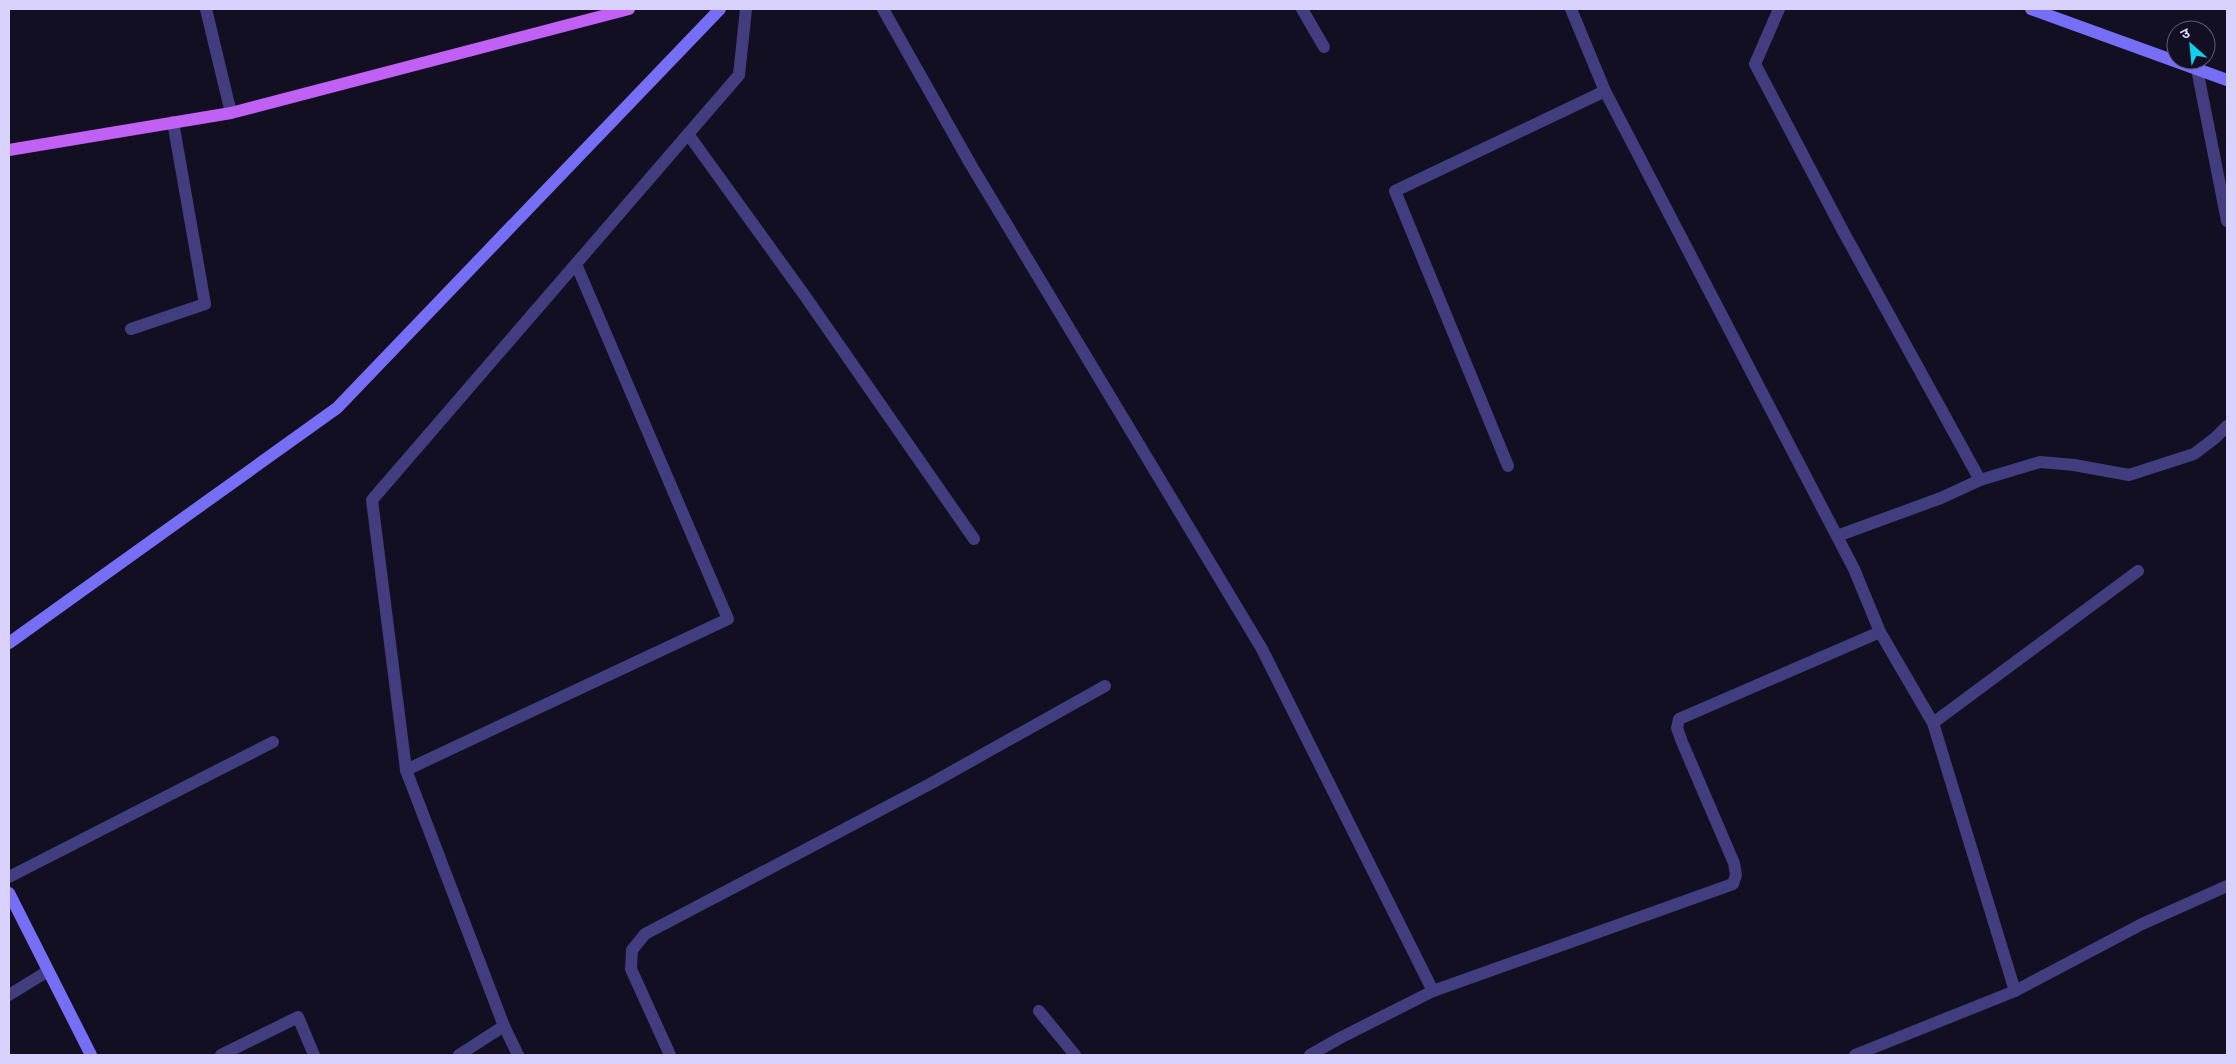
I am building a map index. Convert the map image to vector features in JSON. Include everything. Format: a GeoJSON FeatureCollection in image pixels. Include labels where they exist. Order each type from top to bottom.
{"type":"FeatureCollection","features":[{"type":"Feature","properties":{"kind":"main road"},"geometry":{"type":"LineString","coordinates":[[9,150],[230,113],[629,9]]}},
{"type":"Feature","properties":{"kind":"street"},"geometry":{"type":"LineString","coordinates":[[206,9],[230,113]]}},
{"type":"Feature","properties":{"kind":"street"},"geometry":{"type":"LineString","coordinates":[[9,642],[337,408],[720,9]]}},
{"type":"Feature","properties":{"kind":"street"},"geometry":{"type":"LineString","coordinates":[[518,1055],[504,1026],[406,770],[372,500],[739,75],[746,9]]}},
{"type":"Feature","properties":{"kind":"street"},"geometry":{"type":"LineString","coordinates":[[883,9],[976,174],[1262,649],[1434,991]]}},
{"type":"Feature","properties":{"kind":"street"},"geometry":{"type":"LineString","coordinates":[[1302,9],[1324,47]]}},
{"type":"Feature","properties":{"kind":"street"},"geometry":{"type":"LineString","coordinates":[[1571,9],[1605,91],[1854,569],[1880,632],[1933,723],[2015,991]]}},
{"type":"Feature","properties":{"kind":"street"},"geometry":{"type":"LineString","coordinates":[[1779,9],[1755,64],[1843,231],[1980,480]]}},
{"type":"Feature","properties":{"kind":"street"},"geometry":{"type":"LineString","coordinates":[[2031,9],[2166,58]]}},
{"type":"Feature","properties":{"kind":"street"},"geometry":{"type":"LineString","coordinates":[[2197,70],[2227,221]]}},
{"type":"Feature","properties":{"kind":"street"},"geometry":{"type":"LineString","coordinates":[[2200,70],[2227,80]]}},
{"type":"Feature","properties":{"kind":"street"},"geometry":{"type":"LineString","coordinates":[[1508,466],[1395,191],[1605,91]]}},
{"type":"Feature","properties":{"kind":"street"},"geometry":{"type":"LineString","coordinates":[[131,329],[204,304],[173,122]]}},
{"type":"Feature","properties":{"kind":"street"},"geometry":{"type":"LineString","coordinates":[[688,134],[805,296],[974,539]]}},
{"type":"Feature","properties":{"kind":"street"},"geometry":{"type":"LineString","coordinates":[[406,770],[728,619],[576,264]]}},
{"type":"Feature","properties":{"kind":"street"},"geometry":{"type":"LineString","coordinates":[[1837,536],[1941,498],[1980,480],[2040,462],[2074,465],[2129,475],[2194,454],[2227,426]]}},
{"type":"Feature","properties":{"kind":"street"},"geometry":{"type":"LineString","coordinates":[[1933,723],[2138,572]]}},
{"type":"Feature","properties":{"kind":"street"},"geometry":{"type":"LineString","coordinates":[[1310,1055],[1434,991],[1733,884],[1736,875],[1734,862],[1677,728],[1679,719],[1880,632]]}},
{"type":"Feature","properties":{"kind":"street"},"geometry":{"type":"LineString","coordinates":[[670,1055],[631,969],[632,950],[645,934],[930,784],[1104,686]]}},
{"type":"Feature","properties":{"kind":"street"},"geometry":{"type":"LineString","coordinates":[[9,877],[274,742]]}},
{"type":"Feature","properties":{"kind":"street"},"geometry":{"type":"LineString","coordinates":[[1855,1055],[2015,991],[2142,924],[2227,886]]}},
{"type":"Feature","properties":{"kind":"street"},"geometry":{"type":"LineString","coordinates":[[9,893],[91,1055]]}},
{"type":"Feature","properties":{"kind":"street"},"geometry":{"type":"LineString","coordinates":[[9,995],[48,971]]}},
{"type":"Feature","properties":{"kind":"street"},"geometry":{"type":"LineString","coordinates":[[1039,1011],[1075,1055]]}},
{"type":"Feature","properties":{"kind":"street"},"geometry":{"type":"LineString","coordinates":[[221,1055],[298,1017],[314,1055]]}},
{"type":"Feature","properties":{"kind":"street"},"geometry":{"type":"LineString","coordinates":[[459,1055],[504,1026]]}}]}
